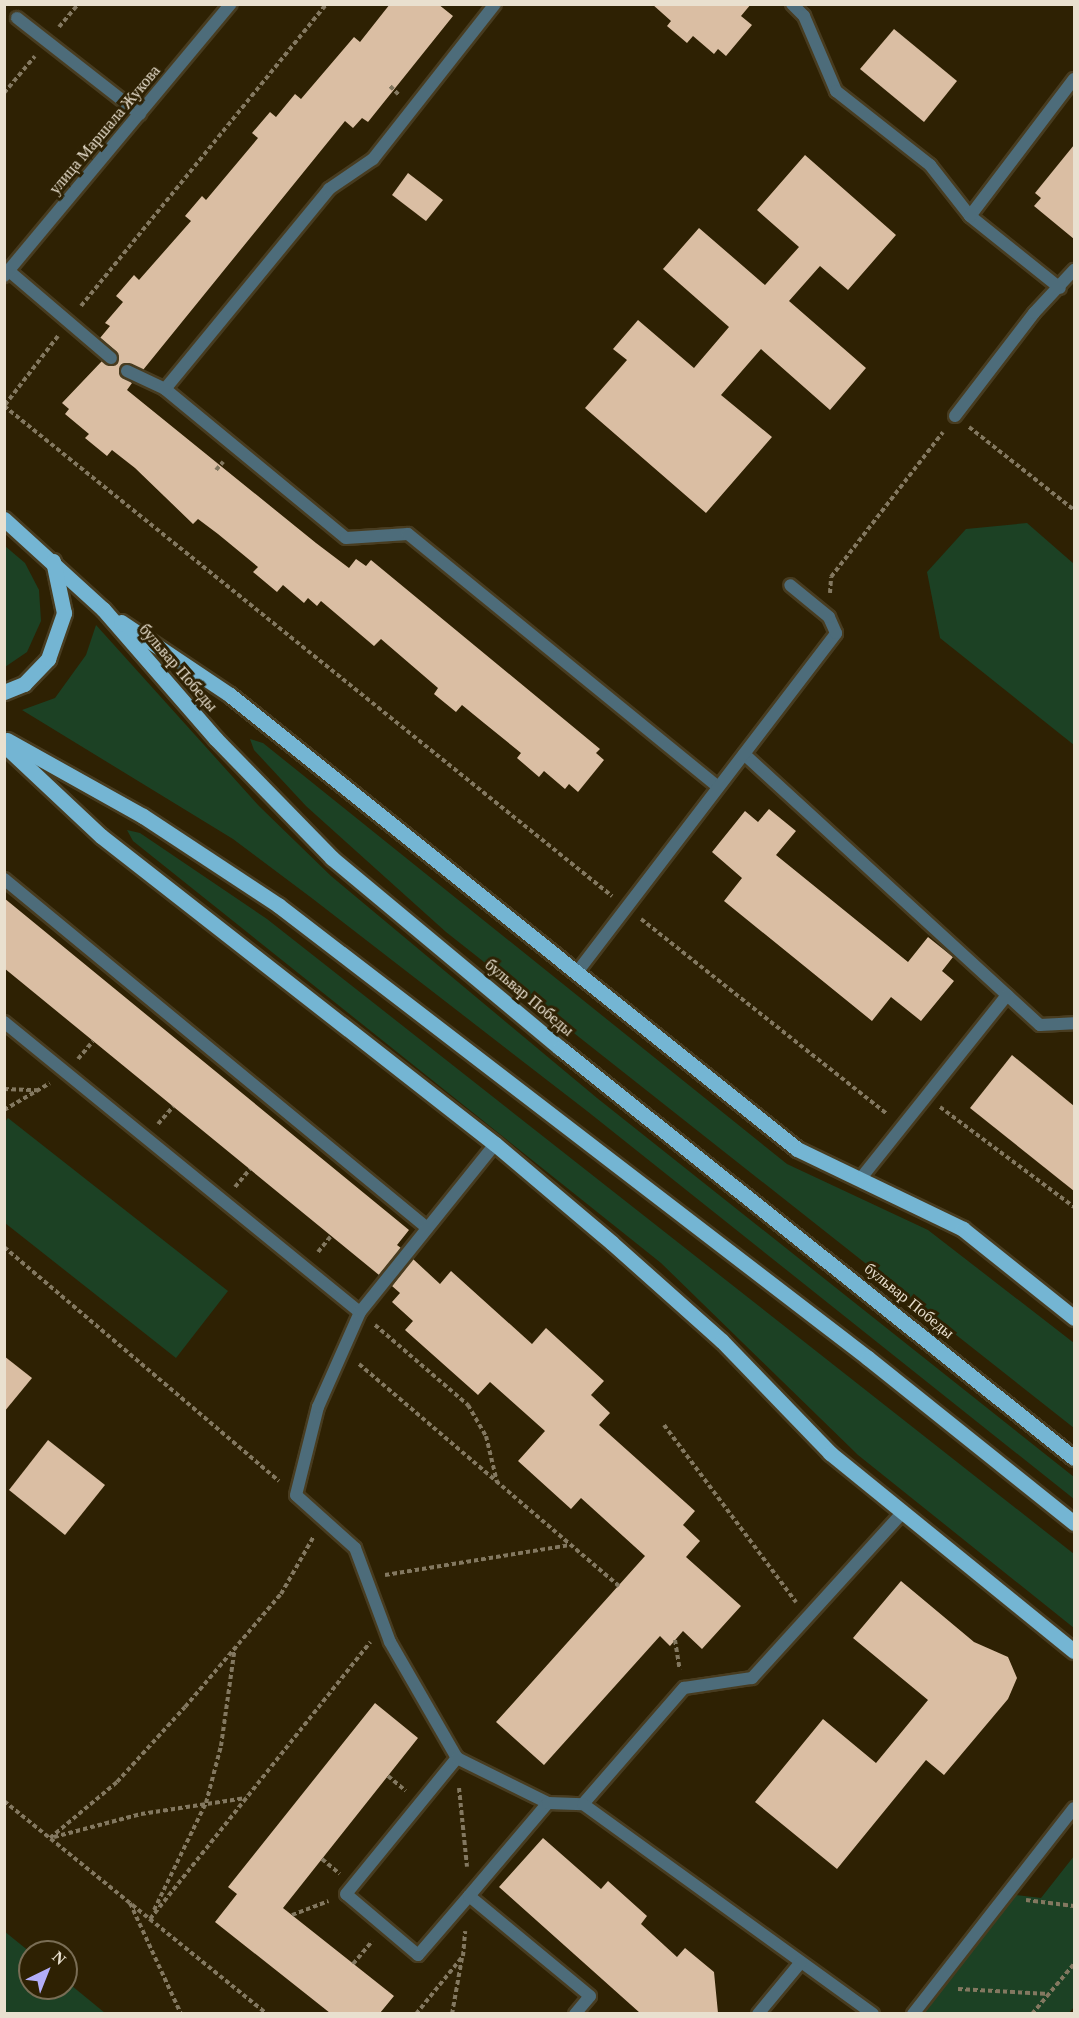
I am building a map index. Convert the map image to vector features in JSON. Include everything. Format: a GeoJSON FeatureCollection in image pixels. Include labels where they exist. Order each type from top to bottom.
{"type":"FeatureCollection","features":[{"type":"Feature","properties":{"kind":"main road","name":"бульвар Победы"},"geometry":{"type":"LineString","coordinates":[[4,519],[53,561],[103,609],[216,739],[332,858],[561,1048],[1074,1458]]}},
{"type":"Feature","properties":{"kind":"main road"},"geometry":{"type":"LineString","coordinates":[[4,692],[24,684],[48,659],[64,613],[53,561]]}},
{"type":"Feature","properties":{"kind":"main road"},"geometry":{"type":"LineString","coordinates":[[103,609],[230,695],[578,971],[797,1149],[963,1229],[1074,1318]]}},
{"type":"Feature","properties":{"kind":"main road"},"geometry":{"type":"LineString","coordinates":[[4,739],[143,816],[278,905],[868,1358],[1074,1523]]}},
{"type":"Feature","properties":{"kind":"main road"},"geometry":{"type":"LineString","coordinates":[[4,746],[101,836],[495,1144],[722,1341],[830,1453],[1074,1651]]}},
{"type":"Feature","properties":{"kind":"street","name":"улица Маршала Жукова"},"geometry":{"type":"LineString","coordinates":[[7,273],[231,4]]}},
{"type":"Feature","properties":{"kind":"street"},"geometry":{"type":"LineString","coordinates":[[165,389],[329,189],[373,159],[495,4]]}},
{"type":"Feature","properties":{"kind":"street"},"geometry":{"type":"LineString","coordinates":[[792,4],[804,16],[836,91],[930,165],[970,216],[1060,288]]}},
{"type":"Feature","properties":{"kind":"street"},"geometry":{"type":"LineString","coordinates":[[17,18],[140,114]]}},
{"type":"Feature","properties":{"kind":"street"},"geometry":{"type":"LineString","coordinates":[[970,216],[1074,79]]}},
{"type":"Feature","properties":{"kind":"street"},"geometry":{"type":"LineString","coordinates":[[955,416],[1034,313],[1060,288],[1074,270]]}},
{"type":"Feature","properties":{"kind":"street"},"geometry":{"type":"LineString","coordinates":[[7,273],[111,358]]}},
{"type":"Feature","properties":{"kind":"street"},"geometry":{"type":"LineString","coordinates":[[127,371],[165,389],[345,538],[408,534],[718,787]]}},
{"type":"Feature","properties":{"kind":"street"},"geometry":{"type":"LineString","coordinates":[[578,971],[828,647],[836,633],[829,617],[790,585]]}},
{"type":"Feature","properties":{"kind":"street"},"geometry":{"type":"LineString","coordinates":[[744,754],[1040,1025],[1074,1023]]}},
{"type":"Feature","properties":{"kind":"street"},"geometry":{"type":"LineString","coordinates":[[4,879],[427,1228]]}},
{"type":"Feature","properties":{"kind":"street"},"geometry":{"type":"LineString","coordinates":[[861,1178],[1007,995]]}},
{"type":"Feature","properties":{"kind":"street"},"geometry":{"type":"LineString","coordinates":[[4,1022],[360,1312]]}},
{"type":"Feature","properties":{"kind":"street"},"geometry":{"type":"LineString","coordinates":[[495,1144],[360,1312],[318,1407],[296,1495],[355,1548],[384,1625],[457,1758],[548,1803],[583,1804],[873,2013]]}},
{"type":"Feature","properties":{"kind":"street"},"geometry":{"type":"LineString","coordinates":[[583,1804],[684,1688],[752,1678],[902,1513]]}},
{"type":"Feature","properties":{"kind":"street"},"geometry":{"type":"LineString","coordinates":[[457,1758],[346,1894],[418,1955],[548,1803]]}},
{"type":"Feature","properties":{"kind":"street"},"geometry":{"type":"LineString","coordinates":[[913,2013],[1074,1808]]}},
{"type":"Feature","properties":{"kind":"street"},"geometry":{"type":"LineString","coordinates":[[469,1896],[590,1996],[575,2013]]}},
{"type":"Feature","properties":{"kind":"street"},"geometry":{"type":"LineString","coordinates":[[758,2013],[801,1962]]}},
{"type":"Feature","properties":{"kind":"path"},"geometry":{"type":"LineString","coordinates":[[326,4],[68,322],[4,406],[902,1126]]}},
{"type":"Feature","properties":{"kind":"path"},"geometry":{"type":"LineString","coordinates":[[829,617],[831,577],[955,416],[1074,510]]}},
{"type":"Feature","properties":{"kind":"path"},"geometry":{"type":"LineString","coordinates":[[4,1110],[67,1073]]}},
{"type":"Feature","properties":{"kind":"path"},"geometry":{"type":"LineString","coordinates":[[4,1089],[39,1090]]}},
{"type":"Feature","properties":{"kind":"path"},"geometry":{"type":"LineString","coordinates":[[925,1096],[1074,1207]]}},
{"type":"Feature","properties":{"kind":"path"},"geometry":{"type":"LineString","coordinates":[[4,1247],[296,1495]]}},
{"type":"Feature","properties":{"kind":"path"},"geometry":{"type":"LineString","coordinates":[[360,1312],[468,1405],[486,1436],[498,1483]]}},
{"type":"Feature","properties":{"kind":"path"},"geometry":{"type":"LineString","coordinates":[[343,1350],[619,1586]]}},
{"type":"Feature","properties":{"kind":"path"},"geometry":{"type":"LineString","coordinates":[[663,1425],[807,1617]]}},
{"type":"Feature","properties":{"kind":"path"},"geometry":{"type":"LineString","coordinates":[[50,1838],[117,1782],[281,1594],[323,1519]]}},
{"type":"Feature","properties":{"kind":"path"},"geometry":{"type":"LineString","coordinates":[[366,1578],[570,1545]]}},
{"type":"Feature","properties":{"kind":"path"},"geometry":{"type":"LineString","coordinates":[[150,1918],[384,1625]]}},
{"type":"Feature","properties":{"kind":"path"},"geometry":{"type":"LineString","coordinates":[[675,1640],[684,1688]]}},
{"type":"Feature","properties":{"kind":"path"},"geometry":{"type":"LineString","coordinates":[[150,1918],[206,1803],[221,1746],[235,1647]]}},
{"type":"Feature","properties":{"kind":"path"},"geometry":{"type":"LineString","coordinates":[[452,2013],[463,1956],[469,1896],[457,1758]]}},
{"type":"Feature","properties":{"kind":"path"},"geometry":{"type":"LineString","coordinates":[[50,1838],[206,1803],[246,1798]]}},
{"type":"Feature","properties":{"kind":"path"},"geometry":{"type":"LineString","coordinates":[[4,1801],[267,2013]]}},
{"type":"Feature","properties":{"kind":"path"},"geometry":{"type":"LineString","coordinates":[[292,1915],[346,1894]]}},
{"type":"Feature","properties":{"kind":"path"},"geometry":{"type":"LineString","coordinates":[[1004,1898],[1074,1906]]}},
{"type":"Feature","properties":{"kind":"path"},"geometry":{"type":"LineString","coordinates":[[130,1902],[182,2013]]}},
{"type":"Feature","properties":{"kind":"path"},"geometry":{"type":"LineString","coordinates":[[353,1964],[384,1926]]}},
{"type":"Feature","properties":{"kind":"path"},"geometry":{"type":"LineString","coordinates":[[416,2013],[463,1956]]}},
{"type":"Feature","properties":{"kind":"path"},"geometry":{"type":"LineString","coordinates":[[1032,2013],[1074,1964]]}},
{"type":"Feature","properties":{"kind":"path"},"geometry":{"type":"LineString","coordinates":[[933,1988],[1049,1994]]}},
{"type":"Feature","properties":{"kind":"green space"},"geometry":{"type":"Polygon","coordinates":[[[1027,523],[1074,564],[1074,745],[940,638],[927,572],[966,529],[1027,523]]]}},
{"type":"Feature","properties":{"kind":"green space"},"geometry":{"type":"Polygon","coordinates":[[[5,546],[25,563],[39,590],[41,621],[27,652],[5,667],[5,546]]]}},
{"type":"Feature","properties":{"kind":"green space"},"geometry":{"type":"Polygon","coordinates":[[[96,625],[259,806],[331,876],[597,1098],[1074,1477],[1074,1499],[587,1111],[233,839],[22,710],[55,698],[86,655],[96,625]]]}},
{"type":"Feature","properties":{"kind":"green space"},"geometry":{"type":"Polygon","coordinates":[[[250,739],[263,743],[787,1164],[928,1230],[1074,1343],[1074,1428],[446,932],[306,806],[254,750],[250,739]]]}},
{"type":"Feature","properties":{"kind":"green space"},"geometry":{"type":"Polygon","coordinates":[[[127,830],[140,833],[267,919],[1074,1554],[1074,1628],[858,1455],[661,1263],[133,841],[127,830]]]}},
{"type":"Feature","properties":{"kind":"green space"},"geometry":{"type":"Polygon","coordinates":[[[8,1118],[228,1291],[176,1358],[5,1223],[4,1123],[8,1118]]]}},
{"type":"Feature","properties":{"kind":"green space"},"geometry":{"type":"Polygon","coordinates":[[[1074,1856],[1074,2007],[1069,2013],[923,2013],[1015,1895],[1041,1898],[1074,1856]]]}},
{"type":"Feature","properties":{"kind":"green space"},"geometry":{"type":"Polygon","coordinates":[[[4,1931],[18,1942],[18,2000],[78,2000],[78,1991],[105,2013],[5,2013],[4,1931]]]}},
{"type":"Feature","properties":{"kind":"building"},"geometry":{"type":"Polygon","coordinates":[[[390,4],[438,4],[453,16],[368,122],[362,118],[353,128],[345,121],[143,370],[126,363],[119,372],[132,383],[127,390],[316,543],[349,568],[356,559],[366,566],[371,560],[600,749],[596,753],[604,760],[578,792],[569,784],[565,789],[544,771],[539,777],[517,758],[521,753],[462,705],[456,712],[434,694],[438,688],[381,639],[374,646],[321,601],[317,606],[308,598],[304,603],[283,585],[277,592],[253,572],[258,567],[218,534],[198,519],[193,524],[135,468],[112,450],[107,456],[85,438],[89,434],[65,414],[69,409],[62,403],[102,361],[110,366],[118,363],[117,352],[100,338],[110,326],[105,323],[123,302],[116,296],[134,275],[139,280],[191,221],[185,216],[202,196],[206,200],[258,138],[252,133],[270,112],[276,117],[295,94],[301,99],[354,37],[360,42],[390,4]]]}},
{"type":"Feature","properties":{"kind":"building"},"geometry":{"type":"Polygon","coordinates":[[[652,4],[751,4],[741,16],[752,25],[726,56],[718,49],[714,54],[693,36],[687,43],[667,26],[671,21],[652,4]]]}},
{"type":"Feature","properties":{"kind":"building"},"geometry":{"type":"Polygon","coordinates":[[[894,29],[957,81],[924,122],[860,69],[894,29]]]}},
{"type":"Feature","properties":{"kind":"building"},"geometry":{"type":"Polygon","coordinates":[[[1074,145],[1074,239],[1034,206],[1041,198],[1035,193],[1074,145]]]}},
{"type":"Feature","properties":{"kind":"building"},"geometry":{"type":"Polygon","coordinates":[[[805,155],[896,235],[848,290],[820,266],[789,301],[866,368],[830,410],[761,349],[721,395],[772,437],[706,513],[585,408],[627,360],[613,349],[638,320],[694,368],[729,327],[663,269],[699,228],[765,285],[799,247],[757,210],[805,155]]]}},
{"type":"Feature","properties":{"kind":"building"},"geometry":{"type":"Polygon","coordinates":[[[408,173],[443,200],[426,221],[392,195],[408,173]]]}},
{"type":"Feature","properties":{"kind":"building"},"geometry":{"type":"Polygon","coordinates":[[[769,809],[796,831],[776,855],[908,962],[928,937],[953,957],[942,971],[954,981],[921,1021],[891,997],[872,1021],[724,901],[742,878],[712,852],[745,811],[758,822],[769,809]]]}},
{"type":"Feature","properties":{"kind":"building"},"geometry":{"type":"Polygon","coordinates":[[[4,898],[409,1230],[397,1245],[401,1248],[379,1275],[4,968],[4,898]]]}},
{"type":"Feature","properties":{"kind":"building"},"geometry":{"type":"Polygon","coordinates":[[[1012,1055],[1074,1106],[1074,1191],[970,1108],[1012,1055]]]}},
{"type":"Feature","properties":{"kind":"building"},"geometry":{"type":"Polygon","coordinates":[[[413,1259],[440,1284],[451,1271],[532,1344],[546,1328],[604,1381],[591,1395],[610,1413],[599,1425],[695,1511],[683,1525],[700,1541],[686,1557],[741,1606],[702,1649],[683,1631],[670,1646],[660,1636],[544,1765],[496,1722],[645,1556],[581,1498],[571,1509],[518,1461],[545,1431],[490,1382],[478,1395],[405,1330],[413,1321],[392,1302],[400,1293],[392,1286],[413,1259]]]}},
{"type":"Feature","properties":{"kind":"building"},"geometry":{"type":"Polygon","coordinates":[[[4,1356],[32,1378],[4,1412],[4,1356]]]}},
{"type":"Feature","properties":{"kind":"building"},"geometry":{"type":"Polygon","coordinates":[[[48,1440],[105,1485],[65,1535],[9,1490],[48,1440]]]}},
{"type":"Feature","properties":{"kind":"building"},"geometry":{"type":"Polygon","coordinates":[[[901,1581],[974,1642],[1008,1657],[1017,1678],[1008,1699],[944,1775],[926,1760],[837,1869],[755,1802],[823,1719],[876,1763],[928,1700],[853,1638],[901,1581]]]}},
{"type":"Feature","properties":{"kind":"building"},"geometry":{"type":"Polygon","coordinates":[[[375,1703],[418,1738],[283,1908],[394,1996],[380,2013],[330,2013],[215,1922],[237,1894],[228,1887],[375,1703]]]}},
{"type":"Feature","properties":{"kind":"building"},"geometry":{"type":"Polygon","coordinates":[[[543,1838],[601,1889],[608,1881],[647,1916],[641,1924],[677,1957],[685,1948],[714,1972],[718,2013],[640,2013],[499,1887],[543,1838]]]}}]}
